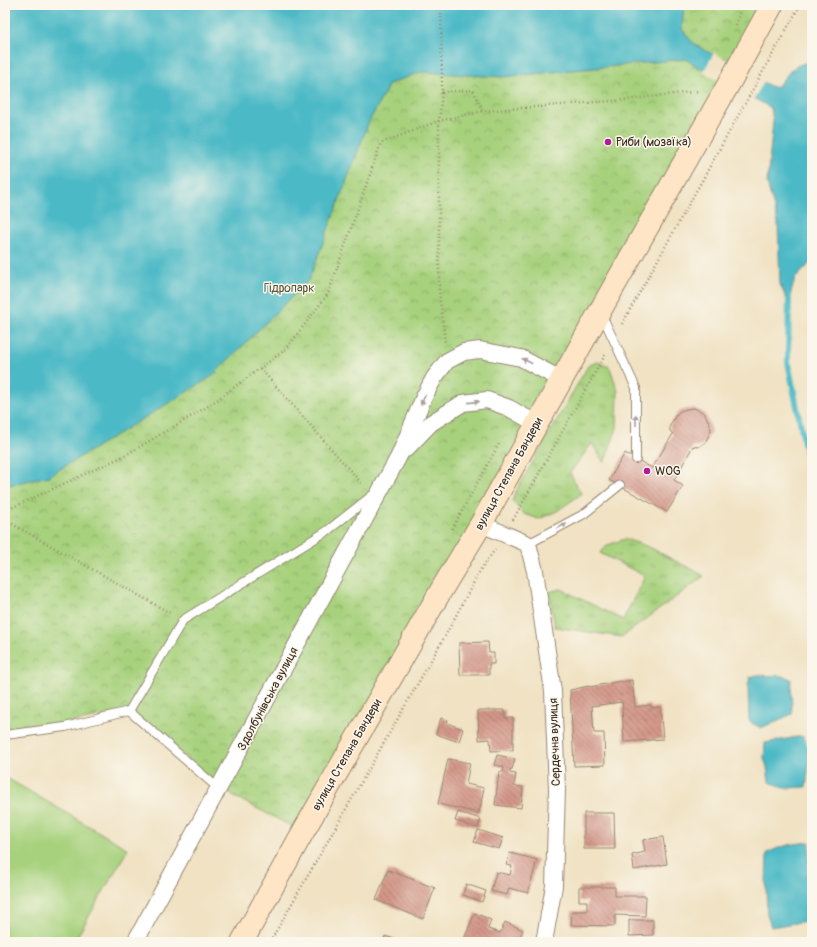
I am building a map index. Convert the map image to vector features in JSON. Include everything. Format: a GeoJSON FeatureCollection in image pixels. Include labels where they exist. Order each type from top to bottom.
{"type":"FeatureCollection","features":[{"type":"Feature","properties":{"kind":"main road","name":"вулиця Степана Бандери"},"geometry":{"type":"LineString","coordinates":[[242,942],[303,832],[482,524],[772,5]]}},
{"type":"Feature","properties":{"kind":"street","name":"Здолбунівська вулиця"},"geometry":{"type":"LineString","coordinates":[[135,942],[219,789],[377,492],[399,456],[434,378],[447,361],[464,352],[480,350],[521,358],[562,380]]}},
{"type":"Feature","properties":{"kind":"street","name":"Здолбунівська вулиця"},"geometry":{"type":"LineString","coordinates":[[399,456],[431,423],[463,403],[487,400],[509,408],[537,424]]}},
{"type":"Feature","properties":{"kind":"street"},"geometry":{"type":"LineString","coordinates":[[482,524],[528,544]]}},
{"type":"Feature","properties":{"kind":"street","name":"Сердечна вулиця"},"geometry":{"type":"LineString","coordinates":[[528,544],[535,571],[553,691],[557,790],[554,879],[544,942]]}},
{"type":"Feature","properties":{"kind":"lane"},"geometry":{"type":"LineString","coordinates":[[600,311],[636,388],[636,459]]}},
{"type":"Feature","properties":{"kind":"lane"},"geometry":{"type":"LineString","coordinates":[[528,544],[584,514],[620,485]]}},
{"type":"Feature","properties":{"kind":"lane"},"geometry":{"type":"LineString","coordinates":[[5,736],[65,727],[129,711],[183,620],[327,531],[377,492]]}},
{"type":"Feature","properties":{"kind":"lane"},"geometry":{"type":"LineString","coordinates":[[129,711],[219,789]]}},
{"type":"Feature","properties":{"kind":"path"},"geometry":{"type":"LineString","coordinates":[[441,5],[442,92],[439,121],[439,290],[447,361]]}},
{"type":"Feature","properties":{"kind":"path"},"geometry":{"type":"LineString","coordinates":[[270,942],[445,636],[481,569],[505,534],[800,5]]}},
{"type":"Feature","properties":{"kind":"path"},"geometry":{"type":"LineString","coordinates":[[442,92],[473,90],[483,111]]}},
{"type":"Feature","properties":{"kind":"path"},"geometry":{"type":"LineString","coordinates":[[5,511],[126,455],[210,405],[285,350],[328,294],[381,143],[439,121],[483,111],[624,100],[700,92]]}},
{"type":"Feature","properties":{"kind":"path"},"geometry":{"type":"LineString","coordinates":[[260,368],[377,492]]}},
{"type":"Feature","properties":{"kind":"path"},"geometry":{"type":"LineString","coordinates":[[5,520],[183,620]]}},
{"type":"Feature","properties":{"kind":"green space","name":"Гідропарк"},"geometry":{"type":"Polygon","coordinates":[[[5,5],[772,5],[303,832],[233,796],[129,711],[5,735],[5,5]]]}},
{"type":"Feature","properties":{"kind":"green space"},"geometry":{"type":"Polygon","coordinates":[[[597,362],[605,364],[610,368],[618,391],[617,428],[604,463],[592,443],[570,473],[581,494],[557,511],[539,519],[524,514],[512,502],[517,489],[588,366],[597,362]]]}},
{"type":"Feature","properties":{"kind":"green space"},"geometry":{"type":"Polygon","coordinates":[[[625,539],[649,547],[704,576],[622,637],[555,627],[549,592],[561,589],[623,620],[645,576],[600,553],[608,545],[625,539]]]}},
{"type":"Feature","properties":{"kind":"green space"},"geometry":{"type":"Polygon","coordinates":[[[5,777],[128,849],[74,942],[5,942],[5,777]]]}},
{"type":"Feature","properties":{"kind":"water"},"geometry":{"type":"Polygon","coordinates":[[[5,5],[684,5],[682,29],[692,42],[772,87],[777,87],[795,67],[800,64],[812,62],[812,261],[795,279],[788,303],[780,284],[778,222],[767,183],[773,122],[771,108],[686,59],[502,77],[421,72],[389,84],[368,124],[309,280],[211,377],[49,476],[5,486],[5,5]]]}},
{"type":"Feature","properties":{"kind":"water"},"geometry":{"type":"Polygon","coordinates":[[[757,675],[783,676],[791,679],[792,714],[761,728],[749,720],[748,686],[750,677],[757,675]]]}},
{"type":"Feature","properties":{"kind":"water"},"geometry":{"type":"Polygon","coordinates":[[[802,736],[808,747],[809,753],[809,767],[806,787],[787,788],[769,782],[764,758],[765,743],[802,736]]]}},
{"type":"Feature","properties":{"kind":"water"},"geometry":{"type":"Polygon","coordinates":[[[810,842],[807,893],[812,920],[771,927],[767,914],[767,853],[788,845],[810,842]]]}},
{"type":"Feature","properties":{"kind":"pier"},"geometry":{"type":"Polygon","coordinates":[[[714,53],[765,80],[753,100],[703,72],[714,53]]]}},
{"type":"Feature","properties":{"kind":"building"},"geometry":{"type":"Polygon","coordinates":[[[694,408],[704,413],[710,424],[711,431],[705,443],[698,447],[693,446],[674,480],[683,486],[667,512],[609,480],[625,453],[652,468],[673,434],[670,431],[670,425],[676,415],[680,411],[694,408]]]}},
{"type":"Feature","properties":{"kind":"building"},"geometry":{"type":"Polygon","coordinates":[[[488,642],[489,653],[494,653],[494,664],[489,664],[489,675],[460,675],[459,643],[488,642]]]}},
{"type":"Feature","properties":{"kind":"building"},"geometry":{"type":"Polygon","coordinates":[[[632,680],[635,707],[651,705],[651,708],[660,707],[663,739],[624,742],[622,702],[592,706],[594,733],[604,733],[605,765],[574,766],[570,690],[632,680]]]}},
{"type":"Feature","properties":{"kind":"building"},"geometry":{"type":"Polygon","coordinates":[[[478,710],[505,710],[505,718],[513,718],[513,750],[491,751],[490,739],[479,740],[478,710]]]}},
{"type":"Feature","properties":{"kind":"building"},"geometry":{"type":"Polygon","coordinates":[[[441,718],[448,720],[447,723],[463,729],[459,742],[436,734],[441,718]]]}},
{"type":"Feature","properties":{"kind":"building"},"geometry":{"type":"Polygon","coordinates":[[[497,755],[515,759],[512,769],[510,769],[510,773],[516,774],[514,786],[523,787],[521,808],[495,805],[499,772],[503,772],[504,767],[494,765],[497,755]]]}},
{"type":"Feature","properties":{"kind":"building"},"geometry":{"type":"Polygon","coordinates":[[[448,759],[470,763],[466,784],[484,788],[479,813],[438,804],[448,759]]]}},
{"type":"Feature","properties":{"kind":"building"},"geometry":{"type":"Polygon","coordinates":[[[458,812],[481,819],[478,828],[455,821],[458,812]]]}},
{"type":"Feature","properties":{"kind":"building"},"geometry":{"type":"Polygon","coordinates":[[[584,813],[614,813],[615,849],[584,849],[584,813]]]}},
{"type":"Feature","properties":{"kind":"building"},"geometry":{"type":"Polygon","coordinates":[[[478,830],[503,838],[499,849],[474,842],[478,830]]]}},
{"type":"Feature","properties":{"kind":"building"},"geometry":{"type":"Polygon","coordinates":[[[663,837],[667,864],[634,870],[632,855],[645,852],[643,840],[663,837]]]}},
{"type":"Feature","properties":{"kind":"building"},"geometry":{"type":"Polygon","coordinates":[[[510,853],[537,860],[528,893],[509,888],[507,895],[491,891],[496,872],[510,875],[512,866],[506,865],[510,853]]]}},
{"type":"Feature","properties":{"kind":"building"},"geometry":{"type":"Polygon","coordinates":[[[388,870],[435,888],[423,919],[376,900],[388,870]]]}},
{"type":"Feature","properties":{"kind":"building"},"geometry":{"type":"Polygon","coordinates":[[[466,884],[486,891],[482,902],[463,895],[466,884]]]}},
{"type":"Feature","properties":{"kind":"building"},"geometry":{"type":"Polygon","coordinates":[[[579,887],[615,887],[615,896],[646,896],[645,916],[615,915],[615,926],[571,925],[572,911],[587,911],[587,901],[579,901],[579,887]]]}},
{"type":"Feature","properties":{"kind":"building"},"geometry":{"type":"Polygon","coordinates":[[[475,913],[491,920],[488,929],[500,933],[505,922],[523,930],[518,942],[473,942],[464,939],[475,913]]]}},
{"type":"Feature","properties":{"kind":"building"},"geometry":{"type":"Polygon","coordinates":[[[629,920],[653,920],[653,935],[629,936],[629,920]]]}},
{"type":"Feature","properties":{"kind":"building"},"geometry":{"type":"Polygon","coordinates":[[[385,936],[403,942],[383,942],[385,936]]]}},
{"type":"Feature","properties":{"kind":"waterway"},"geometry":{"type":"LineString","coordinates":[[789,296],[788,362],[809,467],[812,473]]}},
{"type":"Feature","properties":{"kind":"place","name":"Риби (мозаїка)"},"geometry":{"type":"Point","coordinates":[608,142]}},
{"type":"Feature","properties":{"kind":"place","name":"WOG"},"geometry":{"type":"Point","coordinates":[647,471]}}]}
